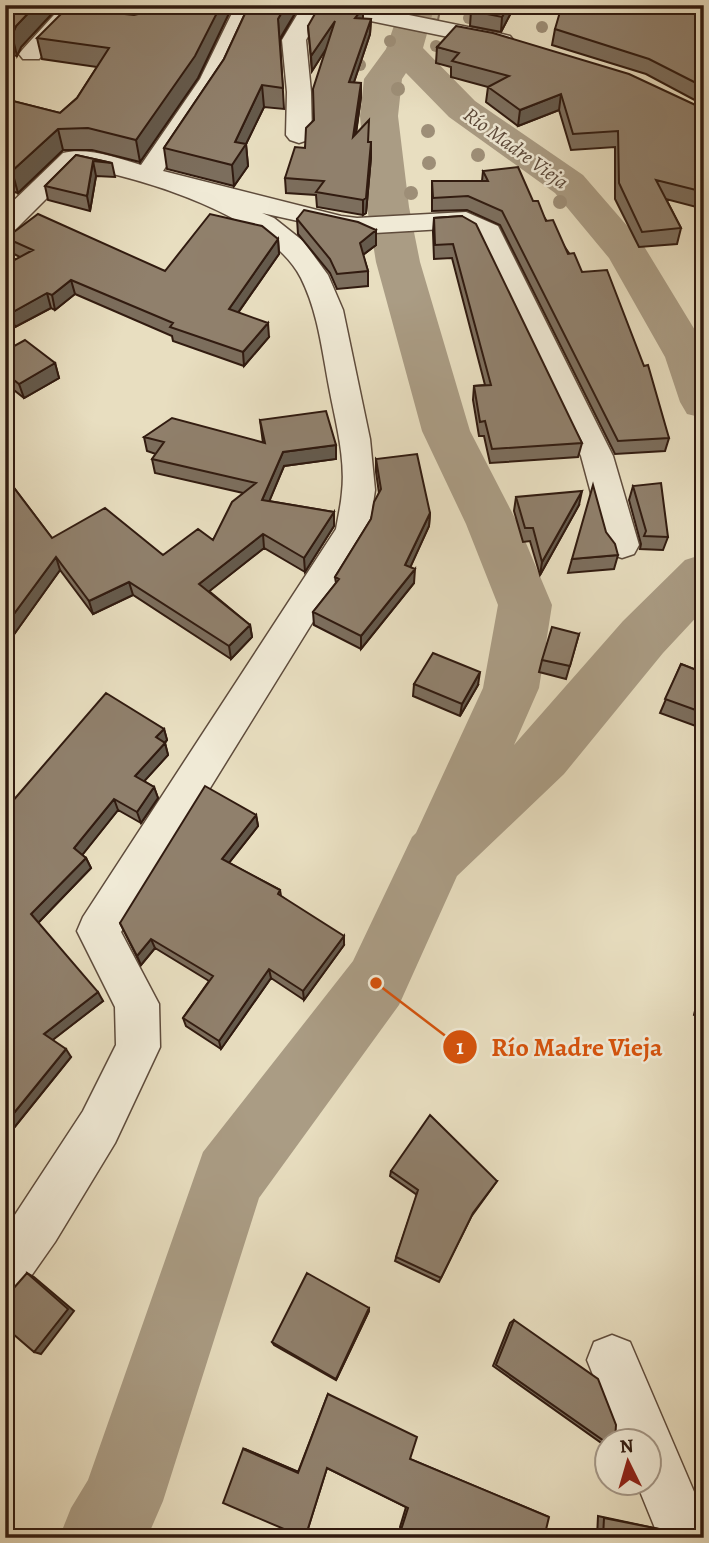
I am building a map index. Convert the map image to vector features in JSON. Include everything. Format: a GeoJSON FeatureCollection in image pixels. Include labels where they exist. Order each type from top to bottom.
{"type":"FeatureCollection","features":[{"type":"Feature","properties":{"kind":"street"},"geometry":{"type":"LineString","coordinates":[[148,174],[212,79],[247,5]]}},
{"type":"Feature","properties":{"kind":"street"},"geometry":{"type":"LineString","coordinates":[[299,135],[299,92],[294,40],[314,5]]}},
{"type":"Feature","properties":{"kind":"street"},"geometry":{"type":"LineString","coordinates":[[326,5],[428,24],[523,46]]}},
{"type":"Feature","properties":{"kind":"street"},"geometry":{"type":"LineString","coordinates":[[31,54],[77,15]]}},
{"type":"Feature","properties":{"kind":"street"},"geometry":{"type":"LineString","coordinates":[[5,225],[72,158],[94,160],[180,185],[341,224],[376,225],[466,220],[488,232],[597,456],[622,545]]}},
{"type":"Feature","properties":{"kind":"street"},"geometry":{"type":"LineString","coordinates":[[5,1272],[38,1225],[99,1127],[138,1047],[137,1004],[98,931],[352,531],[359,490],[354,439],[329,310],[313,275],[293,247],[264,224],[180,185]]}},
{"type":"Feature","properties":{"kind":"street"},"geometry":{"type":"LineString","coordinates":[[612,1360],[641,1428]]}},
{"type":"Feature","properties":{"kind":"street"},"geometry":{"type":"LineString","coordinates":[[664,1486],[686,1538]]}},
{"type":"Feature","properties":{"kind":"shaded area"},"geometry":{"type":"Polygon","coordinates":[[[356,5],[441,5],[438,20],[356,5]]]}},
{"type":"Feature","properties":{"kind":"building"},"geometry":{"type":"Polygon","coordinates":[[[5,5],[36,5],[16,26],[12,35],[5,34],[5,5]]]}},
{"type":"Feature","properties":{"kind":"building"},"geometry":{"type":"Polygon","coordinates":[[[146,5],[221,5],[195,56],[136,140],[88,128],[58,129],[12,171],[5,169],[5,99],[60,113],[77,98],[109,48],[37,38],[67,8],[134,15],[142,13],[146,5]]]}},
{"type":"Feature","properties":{"kind":"building"},"geometry":{"type":"Polygon","coordinates":[[[249,5],[286,5],[278,19],[283,88],[262,85],[235,142],[246,144],[232,165],[164,148],[224,59],[249,5]]]}},
{"type":"Feature","properties":{"kind":"building"},"geometry":{"type":"Polygon","coordinates":[[[320,5],[351,5],[363,8],[355,18],[371,19],[349,82],[361,83],[353,137],[369,120],[368,142],[371,142],[366,198],[363,200],[316,192],[324,181],[285,178],[295,147],[305,148],[306,128],[314,120],[313,89],[335,21],[311,56],[308,26],[320,5]]]}},
{"type":"Feature","properties":{"kind":"building"},"geometry":{"type":"Polygon","coordinates":[[[477,5],[509,5],[502,17],[471,11],[477,5]]]}},
{"type":"Feature","properties":{"kind":"building"},"geometry":{"type":"Polygon","coordinates":[[[562,5],[704,5],[704,87],[649,59],[555,29],[562,5]]]}},
{"type":"Feature","properties":{"kind":"building"},"geometry":{"type":"Polygon","coordinates":[[[456,26],[493,33],[629,74],[704,109],[704,192],[656,180],[681,228],[642,232],[619,183],[618,131],[573,134],[561,94],[520,110],[488,87],[509,76],[452,61],[459,53],[437,47],[456,26]]]}},
{"type":"Feature","properties":{"kind":"building"},"geometry":{"type":"Polygon","coordinates":[[[76,155],[112,163],[93,161],[87,196],[45,186],[76,155]]]}},
{"type":"Feature","properties":{"kind":"building"},"geometry":{"type":"Polygon","coordinates":[[[518,167],[533,201],[538,201],[546,221],[553,220],[568,254],[574,253],[582,272],[607,270],[644,366],[648,365],[669,438],[618,441],[502,211],[468,196],[433,198],[432,181],[488,181],[483,171],[518,167]]]}},
{"type":"Feature","properties":{"kind":"building"},"geometry":{"type":"Polygon","coordinates":[[[304,210],[358,222],[376,230],[360,243],[368,271],[337,274],[330,259],[297,219],[304,210]]]}},
{"type":"Feature","properties":{"kind":"building"},"geometry":{"type":"Polygon","coordinates":[[[38,214],[165,271],[210,214],[262,226],[278,239],[229,309],[268,323],[243,352],[170,327],[173,323],[71,280],[52,295],[47,293],[11,313],[5,309],[5,265],[33,250],[6,238],[38,214]]]}},
{"type":"Feature","properties":{"kind":"building"},"geometry":{"type":"Polygon","coordinates":[[[462,216],[476,224],[582,443],[492,449],[485,421],[480,422],[474,386],[491,385],[453,244],[435,245],[434,218],[462,216]]]}},
{"type":"Feature","properties":{"kind":"building"},"geometry":{"type":"Polygon","coordinates":[[[25,340],[55,363],[19,384],[5,373],[5,351],[25,340]]]}},
{"type":"Feature","properties":{"kind":"building"},"geometry":{"type":"Polygon","coordinates":[[[326,411],[336,445],[283,452],[262,500],[334,512],[304,558],[263,534],[199,584],[250,625],[229,646],[129,582],[89,601],[56,557],[5,626],[5,476],[52,538],[105,508],[163,555],[198,529],[213,540],[232,502],[256,483],[152,459],[164,442],[144,437],[172,418],[265,443],[260,420],[326,411]]]}},
{"type":"Feature","properties":{"kind":"building"},"geometry":{"type":"Polygon","coordinates":[[[417,454],[430,513],[405,565],[415,569],[361,636],[313,612],[339,579],[335,577],[371,519],[374,502],[381,489],[376,459],[417,454]]]}},
{"type":"Feature","properties":{"kind":"building"},"geometry":{"type":"Polygon","coordinates":[[[661,483],[668,537],[644,536],[646,531],[633,486],[661,483]]]}},
{"type":"Feature","properties":{"kind":"building"},"geometry":{"type":"Polygon","coordinates":[[[593,485],[606,532],[615,544],[618,555],[572,559],[593,485]]]}},
{"type":"Feature","properties":{"kind":"building"},"geometry":{"type":"Polygon","coordinates":[[[582,491],[542,562],[533,528],[525,528],[516,497],[582,491]]]}},
{"type":"Feature","properties":{"kind":"building"},"geometry":{"type":"Polygon","coordinates":[[[552,627],[579,634],[570,666],[542,660],[552,627]]]}},
{"type":"Feature","properties":{"kind":"building"},"geometry":{"type":"Polygon","coordinates":[[[433,653],[480,672],[462,704],[414,684],[433,653]]]}},
{"type":"Feature","properties":{"kind":"building"},"geometry":{"type":"Polygon","coordinates":[[[681,664],[704,673],[704,713],[665,699],[681,664]]]}},
{"type":"Feature","properties":{"kind":"building"},"geometry":{"type":"Polygon","coordinates":[[[106,693],[164,729],[156,737],[165,743],[135,776],[154,787],[137,812],[114,799],[74,848],[86,858],[31,914],[98,992],[44,1034],[66,1049],[5,1124],[5,798],[11,803],[106,693]]]}},
{"type":"Feature","properties":{"kind":"building"},"geometry":{"type":"Polygon","coordinates":[[[205,786],[256,815],[222,859],[280,890],[278,894],[344,936],[303,991],[269,969],[219,1041],[183,1018],[213,976],[151,939],[137,956],[120,923],[205,786]]]}},
{"type":"Feature","properties":{"kind":"building"},"geometry":{"type":"Polygon","coordinates":[[[704,989],[704,1010],[699,1008],[704,989]]]}},
{"type":"Feature","properties":{"kind":"building"},"geometry":{"type":"Polygon","coordinates":[[[430,1115],[497,1181],[473,1213],[441,1278],[396,1257],[418,1190],[391,1171],[430,1115]]]}},
{"type":"Feature","properties":{"kind":"building"},"geometry":{"type":"Polygon","coordinates":[[[27,1273],[68,1309],[34,1352],[5,1327],[5,1298],[27,1273]]]}},
{"type":"Feature","properties":{"kind":"building"},"geometry":{"type":"Polygon","coordinates":[[[307,1273],[369,1308],[336,1379],[272,1342],[307,1273]]]}},
{"type":"Feature","properties":{"kind":"building"},"geometry":{"type":"Polygon","coordinates":[[[514,1320],[598,1379],[616,1428],[594,1428],[594,1434],[496,1365],[514,1320]]]}},
{"type":"Feature","properties":{"kind":"building"},"geometry":{"type":"Polygon","coordinates":[[[328,1394],[417,1437],[410,1459],[549,1517],[544,1538],[421,1538],[401,1530],[408,1508],[327,1468],[305,1538],[223,1503],[243,1449],[298,1473],[328,1394]]]}},
{"type":"Feature","properties":{"kind":"building"},"geometry":{"type":"Polygon","coordinates":[[[604,1518],[659,1529],[663,1538],[603,1538],[604,1518]]]}},
{"type":"Feature","properties":{"kind":"waterway","name":"Río Madre Vieja"},"geometry":{"type":"LineString","coordinates":[[404,50],[418,5]]}},
{"type":"Feature","properties":{"kind":"waterway","name":"Río Madre Vieja"},"geometry":{"type":"LineString","coordinates":[[404,50],[462,109],[569,184],[627,252],[688,357],[704,402]]}},
{"type":"Feature","properties":{"kind":"waterway"},"geometry":{"type":"LineString","coordinates":[[404,50],[383,79],[379,116],[388,207],[398,262],[446,431],[492,524],[525,605],[511,688],[446,831]]}},
{"type":"Feature","properties":{"kind":"waterway","name":"Río Madre Vieja"},"geometry":{"type":"LineString","coordinates":[[101,1538],[122,1501],[229,1178],[376,983],[434,857],[543,756],[643,637],[704,574]]}},
{"type":"Feature","properties":{"kind":"place","name":"Río Madre Vieja"},"geometry":{"type":"Point","coordinates":[376,983]}}]}
